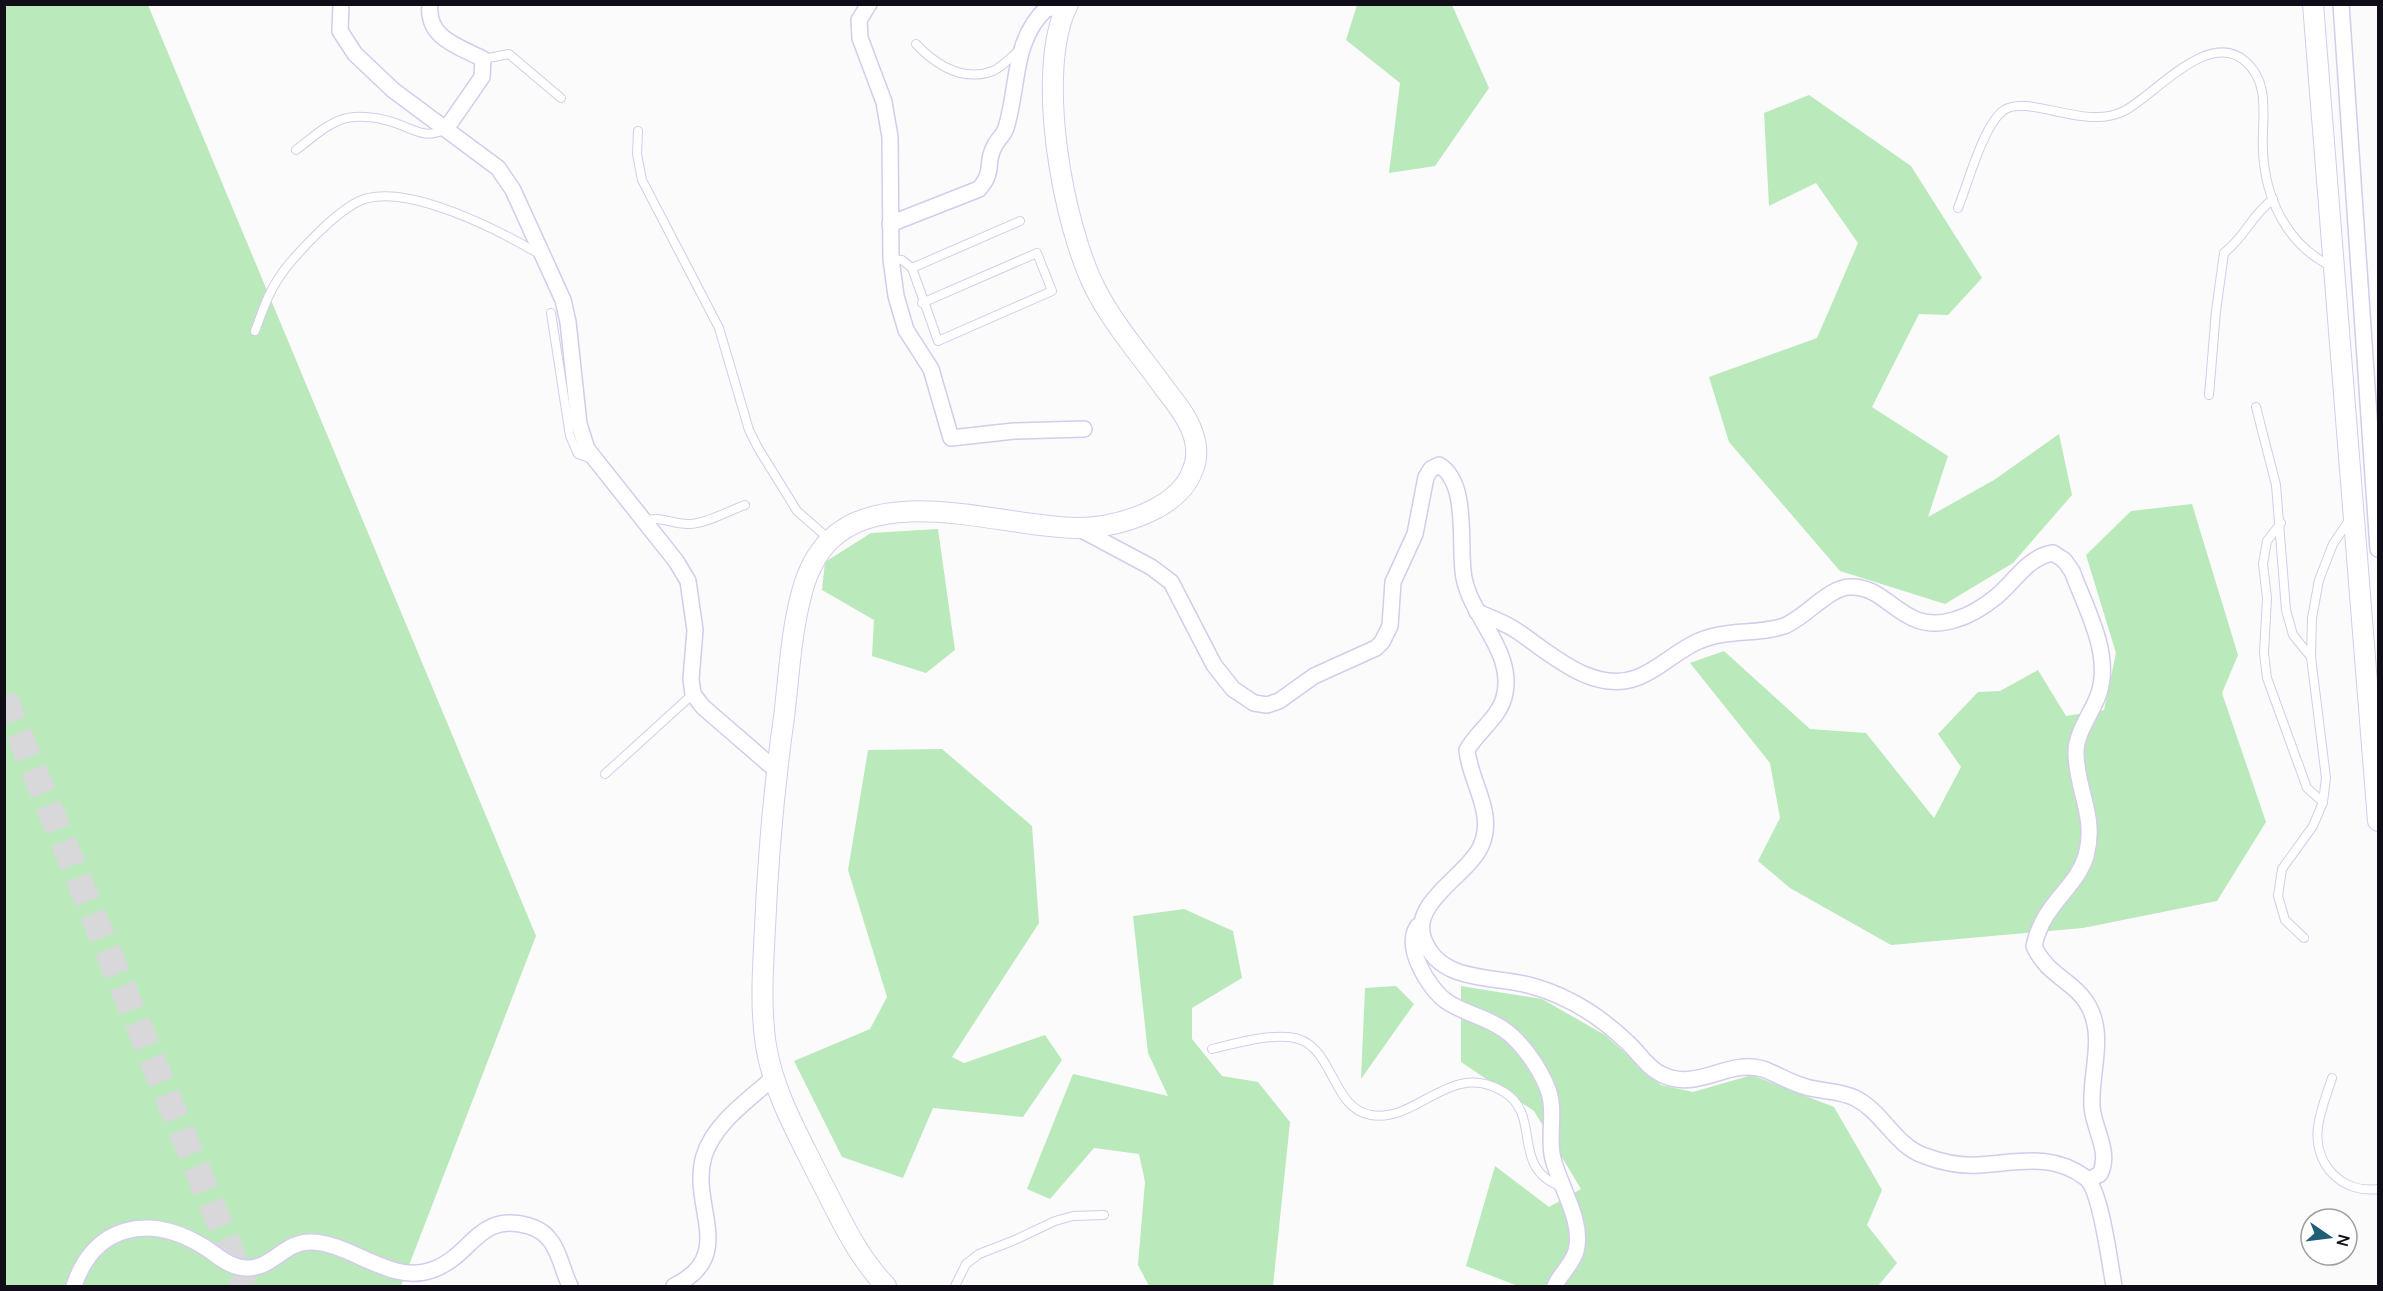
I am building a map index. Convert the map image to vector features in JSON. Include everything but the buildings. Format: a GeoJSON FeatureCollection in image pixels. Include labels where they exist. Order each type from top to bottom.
{"type":"FeatureCollection","features":[{"type":"Feature","properties":{"kind":"street"},"geometry":{"type":"LineString","coordinates":[[341,4],[340,31],[355,54],[393,90],[498,168],[513,190],[566,311],[579,424],[586,449],[676,561],[688,581],[695,630],[691,679],[693,694],[703,707],[777,771]]}},
{"type":"Feature","properties":{"kind":"street"},"geometry":{"type":"LineString","coordinates":[[430,4],[428,18],[437,34],[483,59],[482,77],[446,129]]}},
{"type":"Feature","properties":{"kind":"street"},"geometry":{"type":"LineString","coordinates":[[870,4],[859,20],[860,39],[884,102],[890,137],[891,259],[896,296],[906,330],[931,369],[951,438],[1014,431],[1084,429]]}},
{"type":"Feature","properties":{"kind":"street"},"geometry":{"type":"LineString","coordinates":[[2313,4],[2379,821]]}},
{"type":"Feature","properties":{"kind":"street"},"geometry":{"type":"LineString","coordinates":[[2341,4],[2379,549]]}},
{"type":"Feature","properties":{"kind":"street"},"geometry":{"type":"LineString","coordinates":[[890,224],[980,189],[989,178],[994,147],[1006,126],[1020,50],[1034,20],[1056,6]]}},
{"type":"Feature","properties":{"kind":"street"},"geometry":{"type":"LineString","coordinates":[[886,1287],[869,1269],[854,1246],[784,1106],[774,1077],[762,1015],[768,850],[802,590],[818,555],[830,540],[863,520],[882,514],[901,513],[977,516],[1077,528],[1126,521],[1162,505],[1185,485],[1192,472],[1196,456],[1190,426],[1098,294],[1074,238],[1066,209],[1058,153],[1054,96],[1056,6]]}},
{"type":"Feature","properties":{"kind":"street"},"geometry":{"type":"LineString","coordinates":[[1077,528],[1151,567],[1171,582],[1179,593],[1198,638],[1214,665],[1233,688],[1254,703],[1267,705],[1279,701],[1314,676],[1376,648],[1382,642],[1390,626],[1393,582],[1415,534],[1425,477],[1431,469],[1439,465],[1449,471],[1463,529],[1464,577],[1477,612],[1489,630],[1505,668],[1505,695],[1500,708],[1467,750],[1468,761],[1485,812],[1485,831],[1480,848],[1470,863],[1447,884],[1428,907],[1413,937],[1413,948],[1435,991],[1446,1002],[1503,1028],[1514,1037],[1547,1087],[1551,1103],[1550,1146],[1577,1234],[1576,1251],[1555,1287]]}},
{"type":"Feature","properties":{"kind":"street"},"geometry":{"type":"LineString","coordinates":[[1477,612],[1511,627],[1572,669],[1592,677],[1614,680],[1636,678],[1701,640],[1757,633],[1786,625],[1838,589],[1860,588],[1916,622],[1938,625],[1957,619],[1988,602],[2040,555],[2053,553],[2064,560],[2072,571],[2100,649],[2103,670],[2100,692],[2076,750],[2079,774],[2091,821],[2086,857],[2078,872],[2045,914],[2034,946],[2041,961],[2051,972],[2083,998],[2096,1027],[2092,1108],[2105,1158],[2100,1174],[2089,1180]]}},
{"type":"Feature","properties":{"kind":"street"},"geometry":{"type":"LineString","coordinates":[[1422,921],[1422,937],[1427,948],[1445,967],[1457,972],[1529,985],[1572,1002],[1613,1029],[1659,1073],[1686,1081],[1747,1066],[1762,1069],[1804,1087],[1855,1098],[1874,1111],[1904,1145],[1922,1156],[1955,1164],[1977,1165],[2041,1159],[2067,1167],[2089,1180],[2099,1204],[2114,1287]]}},
{"type":"Feature","properties":{"kind":"street"},"geometry":{"type":"LineString","coordinates":[[674,1287],[701,1268],[708,1249],[709,1232],[701,1174],[704,1156],[711,1139],[774,1077]]}},
{"type":"Feature","properties":{"kind":"street"},"geometry":{"type":"LineString","coordinates":[[74,1287],[81,1265],[97,1246],[114,1234],[136,1228],[157,1229],[178,1235],[241,1268],[265,1264],[285,1249],[298,1243],[311,1242],[326,1244],[410,1273],[431,1271],[451,1261],[490,1225],[505,1223],[530,1226],[552,1239],[570,1287]]}},
{"type":"Feature","properties":{"kind":"lane"},"geometry":{"type":"LineString","coordinates":[[916,44],[935,64],[966,75],[993,70],[1020,50]]}},
{"type":"Feature","properties":{"kind":"lane"},"geometry":{"type":"LineString","coordinates":[[1958,208],[1990,128],[2006,109],[2022,106],[2104,119],[2125,111],[2198,58],[2222,52],[2244,60],[2260,78],[2264,102],[2263,153],[2273,199],[2283,222],[2296,242],[2315,259],[2334,268]]}},
{"type":"Feature","properties":{"kind":"lane"},"geometry":{"type":"LineString","coordinates":[[483,59],[509,54],[561,98]]}},
{"type":"Feature","properties":{"kind":"lane"},"geometry":{"type":"LineString","coordinates":[[296,150],[324,129],[344,118],[361,117],[397,123],[417,134],[435,134],[446,129]]}},
{"type":"Feature","properties":{"kind":"lane"},"geometry":{"type":"LineString","coordinates":[[638,131],[637,154],[642,180],[719,328],[749,430],[797,511],[830,540]]}},
{"type":"Feature","properties":{"kind":"lane"},"geometry":{"type":"LineString","coordinates":[[255,331],[274,286],[287,266],[346,207],[365,198],[385,195],[405,197],[502,232],[543,256]]}},
{"type":"Feature","properties":{"kind":"lane"},"geometry":{"type":"LineString","coordinates":[[2209,395],[2216,311],[2224,253],[2236,244],[2257,211],[2273,199]]}},
{"type":"Feature","properties":{"kind":"lane"},"geometry":{"type":"LineString","coordinates":[[912,268],[1020,221]]}},
{"type":"Feature","properties":{"kind":"lane"},"geometry":{"type":"LineString","coordinates":[[891,259],[902,260],[912,268],[922,303],[938,340],[1052,291],[1037,253],[922,303]]}},
{"type":"Feature","properties":{"kind":"lane"},"geometry":{"type":"LineString","coordinates":[[551,313],[570,436],[578,454],[594,460]]}},
{"type":"Feature","properties":{"kind":"lane"},"geometry":{"type":"LineString","coordinates":[[2256,406],[2276,485],[2281,523],[2286,610],[2293,635],[2311,657]]}},
{"type":"Feature","properties":{"kind":"lane"},"geometry":{"type":"LineString","coordinates":[[643,521],[657,517],[679,524],[693,524],[745,505]]}},
{"type":"Feature","properties":{"kind":"lane"},"geometry":{"type":"LineString","coordinates":[[2304,938],[2285,920],[2278,896],[2282,868],[2313,826],[2323,802],[2326,778],[2311,657],[2312,618],[2319,580],[2333,544],[2354,513]]}},
{"type":"Feature","properties":{"kind":"lane"},"geometry":{"type":"LineString","coordinates":[[2281,523],[2267,541],[2263,564],[2267,598],[2264,653],[2267,678],[2307,788],[2323,802]]}},
{"type":"Feature","properties":{"kind":"lane"},"geometry":{"type":"LineString","coordinates":[[605,774],[693,694]]}},
{"type":"Feature","properties":{"kind":"lane"},"geometry":{"type":"LineString","coordinates":[[1212,1048],[1268,1037],[1292,1037],[1312,1046],[1327,1062],[1349,1103],[1369,1115],[1392,1115],[1448,1086],[1465,1083],[1487,1085],[1504,1092],[1519,1107],[1526,1127],[1531,1161],[1538,1173],[1548,1182],[1562,1187]]}},
{"type":"Feature","properties":{"kind":"lane"},"geometry":{"type":"LineString","coordinates":[[2332,1078],[2318,1127],[2320,1155],[2328,1170],[2338,1181],[2367,1191],[2379,1189]]}},
{"type":"Feature","properties":{"kind":"lane"},"geometry":{"type":"LineString","coordinates":[[955,1287],[966,1264],[979,1254],[1054,1221],[1073,1216],[1104,1215]]}},
{"type":"Feature","properties":{"kind":"green space"},"geometry":{"type":"Polygon","coordinates":[[[5,5],[148,5],[536,936],[401,1286],[5,1286],[5,5]]]}},
{"type":"Feature","properties":{"kind":"green space"},"geometry":{"type":"Polygon","coordinates":[[[1357,5],[1452,5],[1489,88],[1435,166],[1389,173],[1400,83],[1346,40],[1357,5]]]}},
{"type":"Feature","properties":{"kind":"green space"},"geometry":{"type":"Polygon","coordinates":[[[1809,95],[1911,166],[1982,278],[1948,315],[1919,314],[1872,407],[1948,456],[1928,517],[1994,480],[2059,434],[2072,495],[2013,563],[1945,604],[1840,571],[1729,442],[1709,377],[1817,338],[1858,243],[1816,183],[1769,206],[1764,113],[1809,95]]]}},
{"type":"Feature","properties":{"kind":"green space"},"geometry":{"type":"Polygon","coordinates":[[[2192,504],[2238,655],[2222,693],[2266,822],[2217,901],[2083,928],[1891,945],[1790,888],[1758,861],[1780,818],[1770,763],[1690,663],[1724,651],[1810,729],[1866,733],[1934,818],[1961,767],[1938,734],[1978,692],[2000,691],[2038,670],[2066,716],[2104,710],[2116,653],[2086,555],[2131,511],[2192,504]]]}},
{"type":"Feature","properties":{"kind":"green space"},"geometry":{"type":"Polygon","coordinates":[[[938,529],[955,650],[926,673],[872,656],[874,620],[822,590],[825,562],[871,533],[938,529]]]}},
{"type":"Feature","properties":{"kind":"green space"},"geometry":{"type":"Polygon","coordinates":[[[942,749],[1032,826],[1039,923],[952,1057],[964,1063],[1045,1035],[1062,1060],[1023,1117],[933,1108],[903,1178],[842,1157],[794,1061],[870,1029],[887,997],[848,870],[868,750],[942,749]]]}},
{"type":"Feature","properties":{"kind":"green space"},"geometry":{"type":"Polygon","coordinates":[[[1184,909],[1233,931],[1242,978],[1192,1008],[1192,1039],[1222,1076],[1258,1082],[1290,1122],[1273,1286],[1149,1286],[1138,1265],[1145,1182],[1139,1154],[1094,1148],[1050,1199],[1027,1189],[1073,1074],[1168,1096],[1148,1053],[1133,916],[1184,909]]]}},
{"type":"Feature","properties":{"kind":"green space"},"geometry":{"type":"Polygon","coordinates":[[[1396,986],[1414,1004],[1361,1079],[1365,988],[1396,986]]]}},
{"type":"Feature","properties":{"kind":"green space"},"geometry":{"type":"Polygon","coordinates":[[[1461,986],[1542,999],[1605,1035],[1661,1085],[1693,1092],[1752,1075],[1834,1107],[1882,1190],[1867,1225],[1897,1263],[1878,1286],[1518,1286],[1466,1266],[1495,1166],[1549,1207],[1581,1189],[1534,1111],[1461,1062],[1461,986]]]}},
{"type":"Feature","properties":{"kind":"tunnel"},"geometry":{"type":"LineString","coordinates":[[4,697],[245,1286]]}}]}
